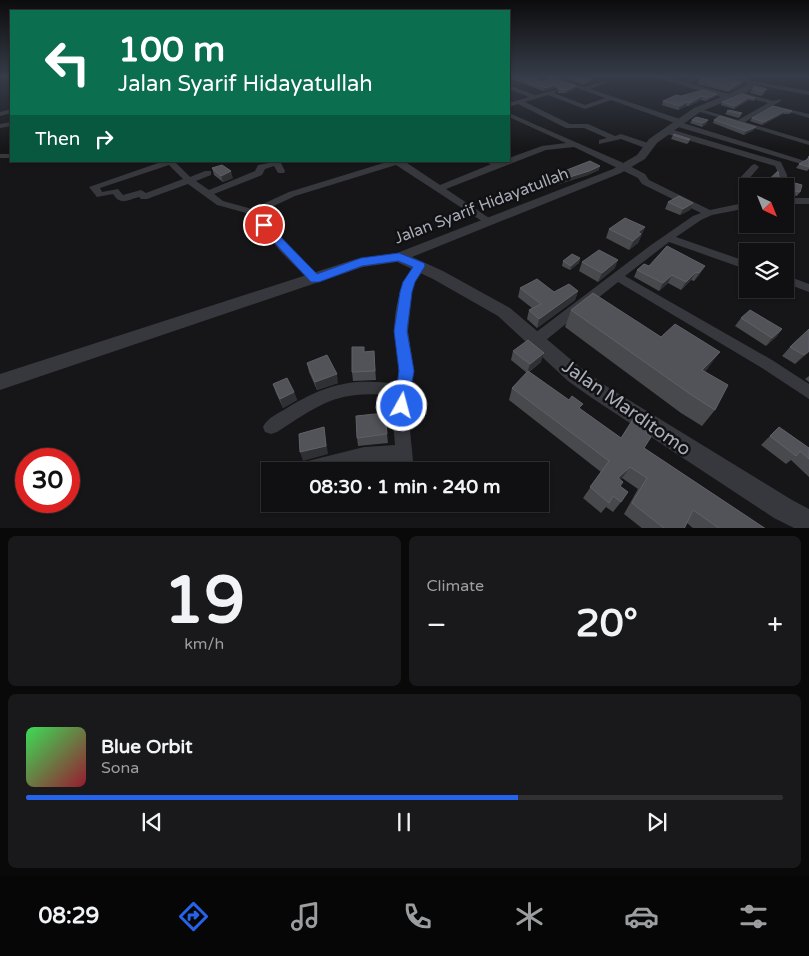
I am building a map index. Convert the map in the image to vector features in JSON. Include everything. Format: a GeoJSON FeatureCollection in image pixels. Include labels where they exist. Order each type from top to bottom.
{"type":"FeatureCollection","features":[{"type":"Feature","properties":{"kind":"street"},"geometry":{"type":"LineString","coordinates":[[510,105],[524,101]]}},
{"type":"Feature","properties":{"kind":"street"},"geometry":{"type":"LineString","coordinates":[[568,101],[585,107],[603,101]]}},
{"type":"Feature","properties":{"kind":"street"},"geometry":{"type":"LineString","coordinates":[[617,101],[744,154],[779,164],[782,178]]}},
{"type":"Feature","properties":{"kind":"street","name":"Jalan Syarif Hidayatullah"},"geometry":{"type":"LineString","coordinates":[[0,382],[315,279],[361,262],[399,257],[625,167],[641,157],[648,146],[697,110],[718,101]]}},
{"type":"Feature","properties":{"kind":"street"},"geometry":{"type":"LineString","coordinates":[[763,101],[809,116]]}},
{"type":"Feature","properties":{"kind":"street"},"geometry":{"type":"LineString","coordinates":[[520,102],[569,126],[585,126],[614,138]]}},
{"type":"Feature","properties":{"kind":"street"},"geometry":{"type":"LineString","coordinates":[[740,122],[774,103]]}},
{"type":"Feature","properties":{"kind":"street"},"geometry":{"type":"LineString","coordinates":[[697,110],[740,122],[758,138],[801,161]]}},
{"type":"Feature","properties":{"kind":"street"},"geometry":{"type":"LineString","coordinates":[[510,115],[625,167],[642,176],[645,182],[709,213]]}},
{"type":"Feature","properties":{"kind":"street"},"geometry":{"type":"LineString","coordinates":[[675,126],[809,143]]}},
{"type":"Feature","properties":{"kind":"street"},"geometry":{"type":"LineString","coordinates":[[602,142],[622,136],[648,146]]}},
{"type":"Feature","properties":{"kind":"street"},"geometry":{"type":"LineString","coordinates":[[744,154],[758,138]]}},
{"type":"Feature","properties":{"kind":"street"},"geometry":{"type":"LineString","coordinates":[[510,160],[545,148],[573,145]]}},
{"type":"Feature","properties":{"kind":"street"},"geometry":{"type":"LineString","coordinates":[[253,212],[292,194],[399,162],[488,222]]}},
{"type":"Feature","properties":{"kind":"street"},"geometry":{"type":"LineString","coordinates":[[208,173],[189,180],[144,197],[140,193],[120,199],[114,191],[100,195],[94,187],[171,163],[189,180],[220,203],[253,212],[285,250],[315,279]]}},
{"type":"Feature","properties":{"kind":"street"},"geometry":{"type":"LineString","coordinates":[[207,194],[259,173],[261,167],[277,163],[281,171]]}},
{"type":"Feature","properties":{"kind":"street"},"geometry":{"type":"LineString","coordinates":[[440,188],[493,163]]}},
{"type":"Feature","properties":{"kind":"street"},"geometry":{"type":"LineString","coordinates":[[745,178],[755,167]]}},
{"type":"Feature","properties":{"kind":"street"},"geometry":{"type":"LineString","coordinates":[[794,201],[809,201]]}},
{"type":"Feature","properties":{"kind":"street"},"geometry":{"type":"LineString","coordinates":[[536,340],[668,238],[697,218],[709,213],[739,207]]}},
{"type":"Feature","properties":{"kind":"street"},"geometry":{"type":"LineString","coordinates":[[668,238],[739,263]]}},
{"type":"Feature","properties":{"kind":"street","name":"Jalan Marditomo"},"geometry":{"type":"LineString","coordinates":[[399,257],[420,266],[504,312],[575,375],[632,414],[783,509],[809,522]]}},
{"type":"Feature","properties":{"kind":"street"},"geometry":{"type":"LineString","coordinates":[[404,462],[401,420],[402,391],[407,371],[400,331],[409,282],[420,266]]}},
{"type":"Feature","properties":{"kind":"street"},"geometry":{"type":"LineString","coordinates":[[618,277],[767,364],[809,392]]}},
{"type":"Feature","properties":{"kind":"street"},"geometry":{"type":"LineString","coordinates":[[794,282],[809,288]]}},
{"type":"Feature","properties":{"kind":"street"},"geometry":{"type":"LineString","coordinates":[[271,427],[309,404],[351,388],[374,387],[402,391]]}},
{"type":"Feature","properties":{"kind":"street"},"geometry":{"type":"LineString","coordinates":[[338,462],[364,455],[402,452]]}},
{"type":"Feature","properties":{"kind":"building"},"geometry":{"type":"Polygon","coordinates":[[[664,101],[694,101],[680,106],[664,101]]]}},
{"type":"Feature","properties":{"kind":"building"},"geometry":{"type":"Polygon","coordinates":[[[725,101],[744,101],[735,106],[722,102],[725,101]]]}},
{"type":"Feature","properties":{"kind":"building"},"geometry":{"type":"Polygon","coordinates":[[[773,106],[792,111],[785,111],[764,122],[752,118],[773,106]]]}},
{"type":"Feature","properties":{"kind":"building"},"geometry":{"type":"Polygon","coordinates":[[[729,110],[742,113],[727,111],[729,110]]]}},
{"type":"Feature","properties":{"kind":"building"},"geometry":{"type":"Polygon","coordinates":[[[720,116],[756,127],[746,131],[714,120],[720,116]]]}},
{"type":"Feature","properties":{"kind":"building"},"geometry":{"type":"Polygon","coordinates":[[[696,117],[708,120],[703,123],[692,120],[696,117]]]}},
{"type":"Feature","properties":{"kind":"building"},"geometry":{"type":"Polygon","coordinates":[[[674,134],[690,139],[673,135],[674,134]]]}},
{"type":"Feature","properties":{"kind":"building"},"geometry":{"type":"Polygon","coordinates":[[[809,156],[809,167],[799,164],[808,159],[809,156]]]}},
{"type":"Feature","properties":{"kind":"building"},"geometry":{"type":"Polygon","coordinates":[[[590,161],[600,166],[557,181],[554,175],[590,161]]]}},
{"type":"Feature","properties":{"kind":"building"},"geometry":{"type":"Polygon","coordinates":[[[222,165],[231,171],[221,176],[212,168],[222,165]]]}},
{"type":"Feature","properties":{"kind":"building"},"geometry":{"type":"Polygon","coordinates":[[[778,171],[779,178],[770,178],[778,171]]]}},
{"type":"Feature","properties":{"kind":"building"},"geometry":{"type":"Polygon","coordinates":[[[794,183],[802,185],[800,192],[794,191],[794,183]]]}},
{"type":"Feature","properties":{"kind":"building"},"geometry":{"type":"Polygon","coordinates":[[[679,196],[693,203],[683,209],[668,202],[679,196]]]}},
{"type":"Feature","properties":{"kind":"building"},"geometry":{"type":"Polygon","coordinates":[[[625,218],[645,227],[638,232],[641,234],[633,241],[609,229],[625,218]]]}},
{"type":"Feature","properties":{"kind":"building"},"geometry":{"type":"Polygon","coordinates":[[[667,246],[705,266],[686,282],[672,275],[663,283],[637,270],[644,264],[649,266],[667,246]]]}},
{"type":"Feature","properties":{"kind":"building"},"geometry":{"type":"Polygon","coordinates":[[[599,250],[618,260],[602,273],[582,262],[599,250]]]}},
{"type":"Feature","properties":{"kind":"building"},"geometry":{"type":"Polygon","coordinates":[[[572,254],[580,258],[571,266],[563,261],[572,254]]]}},
{"type":"Feature","properties":{"kind":"building"},"geometry":{"type":"Polygon","coordinates":[[[537,279],[554,292],[569,284],[578,291],[539,319],[529,310],[541,304],[520,288],[537,279]]]}},
{"type":"Feature","properties":{"kind":"building"},"geometry":{"type":"Polygon","coordinates":[[[593,293],[661,337],[675,324],[720,352],[702,370],[728,385],[715,410],[571,310],[593,293]]]}},
{"type":"Feature","properties":{"kind":"building"},"geometry":{"type":"Polygon","coordinates":[[[750,310],[782,329],[772,338],[741,318],[750,310]]]}},
{"type":"Feature","properties":{"kind":"building"},"geometry":{"type":"Polygon","coordinates":[[[809,329],[809,351],[804,355],[790,347],[809,329]]]}},
{"type":"Feature","properties":{"kind":"building"},"geometry":{"type":"Polygon","coordinates":[[[528,340],[544,353],[530,364],[513,351],[528,340]]]}},
{"type":"Feature","properties":{"kind":"building"},"geometry":{"type":"Polygon","coordinates":[[[352,347],[364,347],[364,352],[374,351],[375,371],[352,372],[352,347]]]}},
{"type":"Feature","properties":{"kind":"building"},"geometry":{"type":"Polygon","coordinates":[[[327,355],[337,374],[315,382],[307,363],[327,355]]]}},
{"type":"Feature","properties":{"kind":"building"},"geometry":{"type":"Polygon","coordinates":[[[528,371],[569,400],[572,396],[583,404],[579,408],[621,438],[637,413],[652,423],[646,433],[651,437],[644,448],[764,528],[719,528],[693,510],[684,528],[664,528],[632,503],[647,478],[630,467],[618,478],[623,482],[620,486],[628,492],[621,502],[613,496],[609,503],[590,487],[609,461],[512,388],[528,371]]]}},
{"type":"Feature","properties":{"kind":"building"},"geometry":{"type":"Polygon","coordinates":[[[287,378],[294,392],[280,399],[273,384],[287,378]]]}},
{"type":"Feature","properties":{"kind":"building"},"geometry":{"type":"Polygon","coordinates":[[[385,413],[387,434],[357,438],[356,416],[385,413]]]}},
{"type":"Feature","properties":{"kind":"building"},"geometry":{"type":"Polygon","coordinates":[[[324,427],[326,446],[300,452],[299,434],[324,427]]]}},
{"type":"Feature","properties":{"kind":"building"},"geometry":{"type":"Polygon","coordinates":[[[779,427],[809,448],[809,459],[800,451],[796,456],[770,436],[779,427]]]}},
{"type":"Feature","properties":{"kind":"route"},"geometry":{"type":"LineString","coordinates":[[264,225],[285,250],[315,279],[361,262],[399,257],[420,266],[409,282],[400,331],[407,371],[402,391],[402,406]]}}]}
